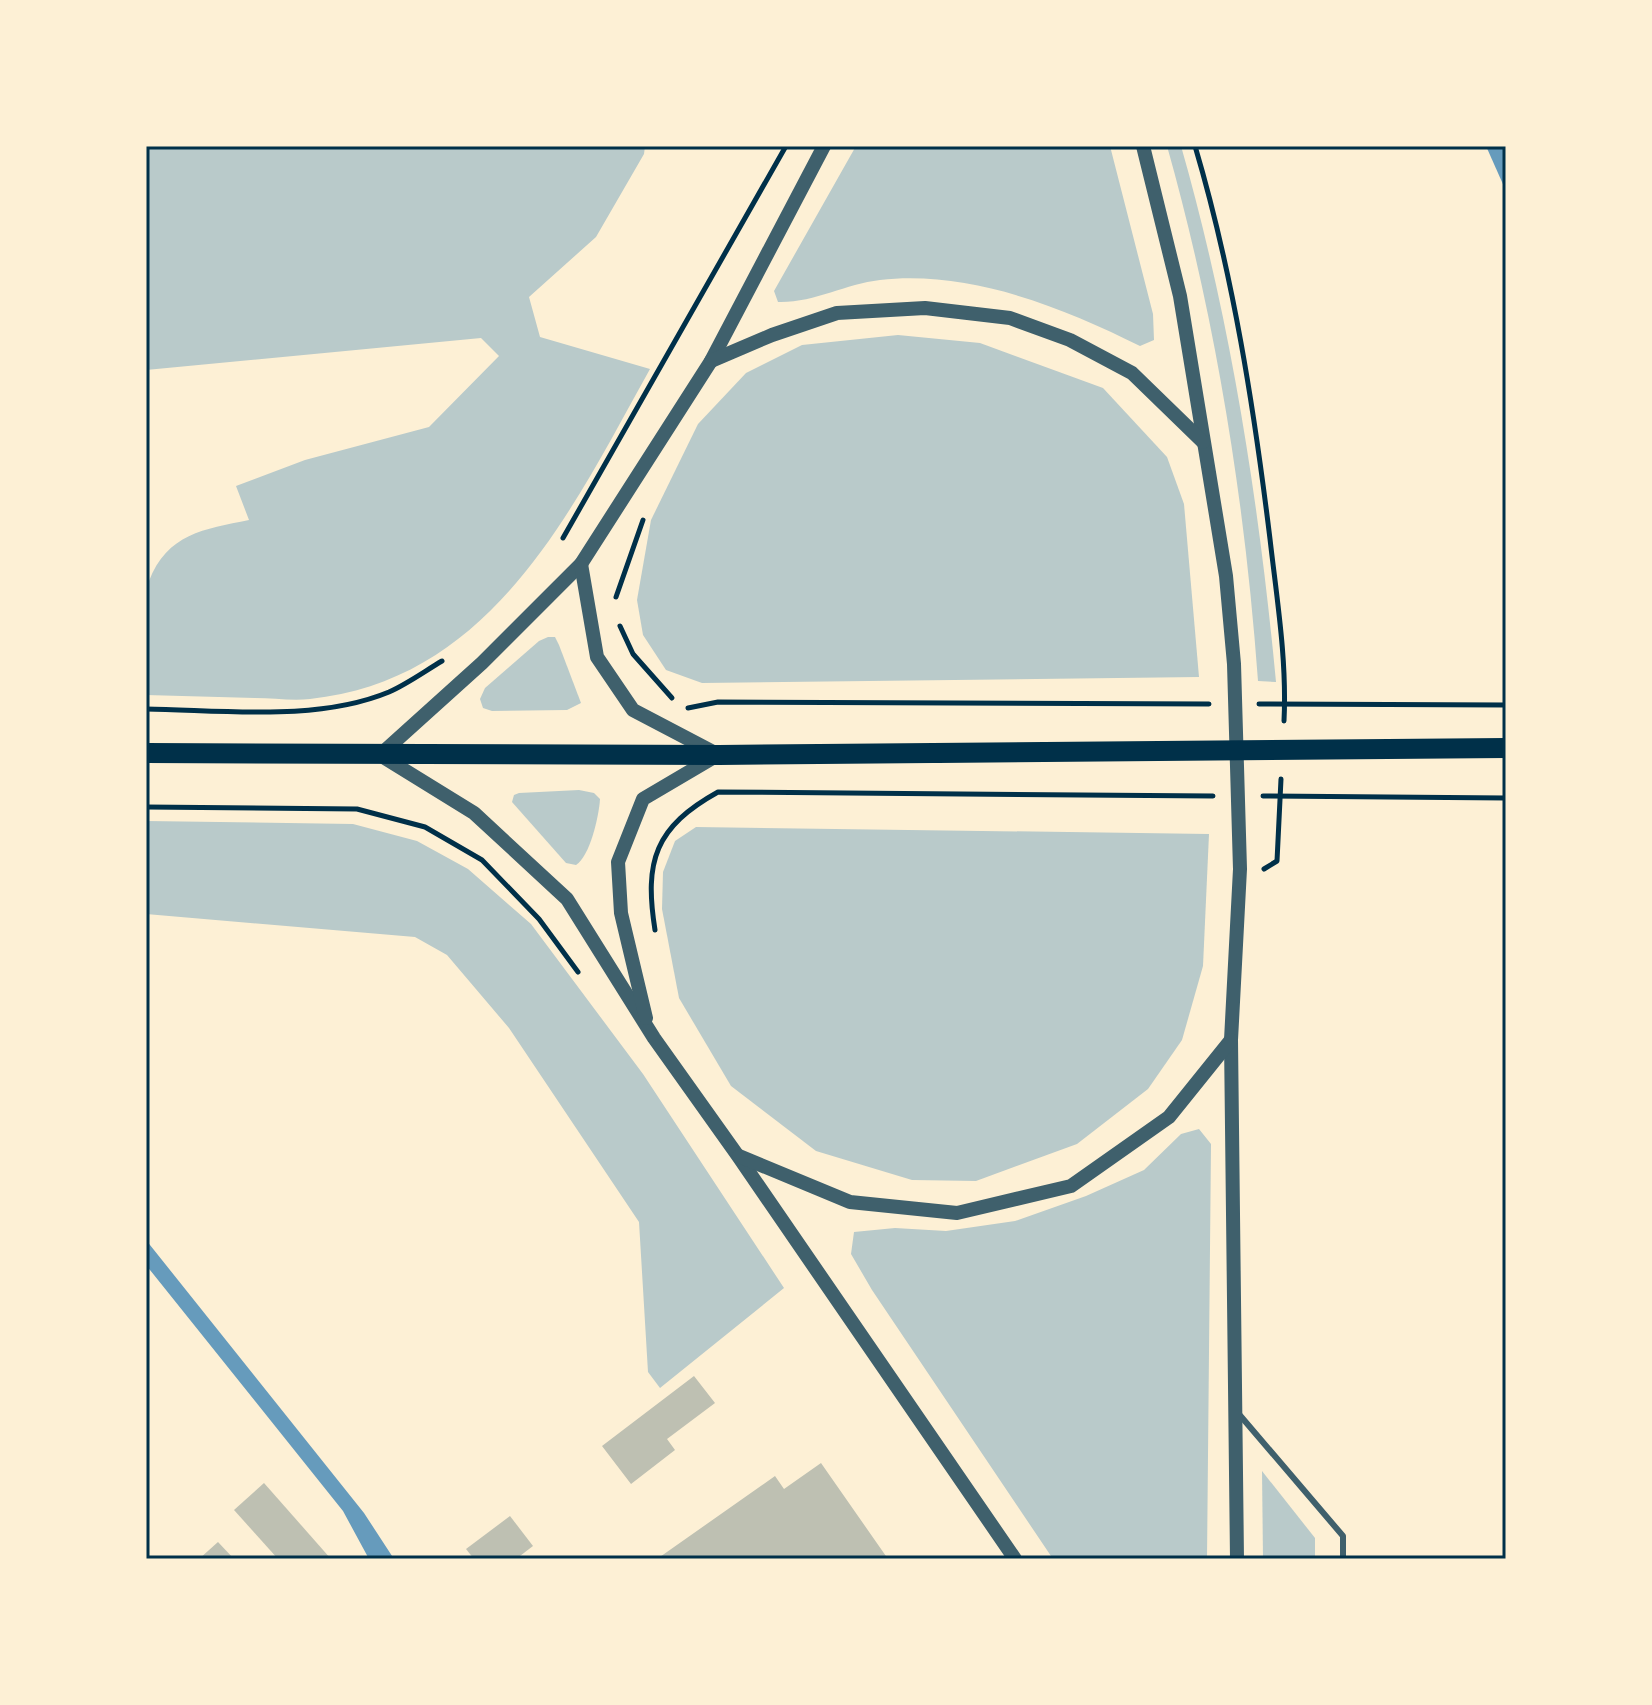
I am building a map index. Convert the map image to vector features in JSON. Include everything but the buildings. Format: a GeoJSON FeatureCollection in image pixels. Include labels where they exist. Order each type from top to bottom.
{"type":"FeatureCollection","features":[{"type":"Feature","properties":{"kind":"main road"},"geometry":{"type":"LineString","coordinates":[[146,753],[719,755],[1506,748]]}},
{"type":"Feature","properties":{"kind":"street"},"geometry":{"type":"LineString","coordinates":[[824,146],[711,361],[581,564],[482,663],[380,755],[474,813],[567,899],[649,1030],[1015,1559]]}},
{"type":"Feature","properties":{"kind":"street"},"geometry":{"type":"LineString","coordinates":[[1143,146],[1180,296],[1226,576],[1234,664],[1240,869],[1231,1040],[1237,1559]]}},
{"type":"Feature","properties":{"kind":"street"},"geometry":{"type":"LineString","coordinates":[[711,361],[772,335],[837,313],[925,308],[1010,318],[1070,340],[1132,373],[1203,442]]}},
{"type":"Feature","properties":{"kind":"street"},"geometry":{"type":"LineString","coordinates":[[581,564],[597,657],[633,710],[719,755]]}},
{"type":"Feature","properties":{"kind":"street"},"geometry":{"type":"LineString","coordinates":[[649,1030],[621,913],[618,862],[643,799],[719,755]]}},
{"type":"Feature","properties":{"kind":"street"},"geometry":{"type":"LineString","coordinates":[[738,1156],[850,1202],[957,1213],[1014,1200],[1071,1186],[1169,1117],[1231,1040]]}},
{"type":"Feature","properties":{"kind":"lane"},"geometry":{"type":"LineString","coordinates":[[1236,1411],[1343,1536],[1343,1559]]}},
{"type":"Feature","properties":{"kind":"path"},"geometry":{"type":"LineString","coordinates":[[562,540],[786,146]]}},
{"type":"Feature","properties":{"kind":"path"},"geometry":{"type":"LineString","coordinates":[[1195,146],[1231,294],[1259,449],[1286,677],[1284,723]]}},
{"type":"Feature","properties":{"kind":"path"},"geometry":{"type":"LineString","coordinates":[[616,606],[615,593],[643,519],[619,504]]}},
{"type":"Feature","properties":{"kind":"path"},"geometry":{"type":"LineString","coordinates":[[617,619],[633,654],[667,694],[688,708],[718,702],[1222,704]]}},
{"type":"Feature","properties":{"kind":"path"},"geometry":{"type":"LineString","coordinates":[[146,709],[308,710],[345,706],[391,691],[454,652]]}},
{"type":"Feature","properties":{"kind":"path"},"geometry":{"type":"LineString","coordinates":[[1254,704],[1506,705]]}},
{"type":"Feature","properties":{"kind":"path"},"geometry":{"type":"LineString","coordinates":[[1240,869],[1261,871],[1277,861],[1282,769]]}},
{"type":"Feature","properties":{"kind":"path"},"geometry":{"type":"LineString","coordinates":[[655,932],[651,903],[652,865],[664,836],[697,804],[718,792],[1222,796]]}},
{"type":"Feature","properties":{"kind":"path"},"geometry":{"type":"LineString","coordinates":[[1254,796],[1506,798]]}},
{"type":"Feature","properties":{"kind":"path"},"geometry":{"type":"LineString","coordinates":[[146,807],[357,809],[425,827],[482,860],[539,919],[582,977]]}},
{"type":"Feature","properties":{"kind":"shaded area"},"geometry":{"type":"Polygon","coordinates":[[[146,146],[645,146],[644,154],[596,237],[529,297],[540,337],[650,369],[589,478],[556,531],[519,580],[477,624],[429,659],[374,685],[310,699],[146,695],[146,582],[166,553],[189,536],[249,520],[236,486],[305,460],[429,427],[499,356],[481,338],[146,370],[146,146]]]}},
{"type":"Feature","properties":{"kind":"shaded area"},"geometry":{"type":"Polygon","coordinates":[[[856,146],[1110,146],[1153,314],[1154,340],[1140,346],[1047,305],[981,286],[947,281],[914,278],[880,280],[804,300],[778,302],[774,291],[856,146]]]}},
{"type":"Feature","properties":{"kind":"shaded area"},"geometry":{"type":"Polygon","coordinates":[[[1167,146],[1181,146],[1229,345],[1252,479],[1276,682],[1258,681],[1245,546],[1226,411],[1200,278],[1167,146]]]}},
{"type":"Feature","properties":{"kind":"shaded area"},"geometry":{"type":"Polygon","coordinates":[[[898,335],[980,343],[1103,388],[1167,457],[1184,504],[1199,677],[702,683],[666,670],[643,635],[637,600],[651,520],[698,424],[746,373],[802,345],[898,335]]]}},
{"type":"Feature","properties":{"kind":"shaded area"},"geometry":{"type":"Polygon","coordinates":[[[555,637],[559,645],[581,703],[567,710],[492,711],[483,708],[480,699],[485,688],[539,641],[555,637]]]}},
{"type":"Feature","properties":{"kind":"shaded area"},"geometry":{"type":"Polygon","coordinates":[[[579,790],[594,793],[600,799],[589,845],[576,865],[566,863],[512,802],[514,795],[519,793],[579,790]]]}},
{"type":"Feature","properties":{"kind":"shaded area"},"geometry":{"type":"Polygon","coordinates":[[[146,821],[353,824],[417,841],[468,869],[531,924],[643,1074],[784,1288],[660,1388],[648,1372],[639,1222],[509,1028],[447,955],[415,937],[146,914],[146,821]]]}},
{"type":"Feature","properties":{"kind":"shaded area"},"geometry":{"type":"Polygon","coordinates":[[[696,827],[1209,834],[1203,966],[1182,1040],[1148,1089],[1077,1144],[976,1181],[912,1180],[816,1151],[731,1086],[679,998],[662,909],[663,872],[675,841],[696,827]]]}},
{"type":"Feature","properties":{"kind":"shaded area"},"geometry":{"type":"Polygon","coordinates":[[[1199,1129],[1211,1144],[1207,1559],[1053,1559],[872,1290],[851,1254],[854,1232],[895,1228],[946,1231],[1015,1221],[1086,1196],[1144,1170],[1181,1134],[1199,1129]]]}},
{"type":"Feature","properties":{"kind":"shaded area"},"geometry":{"type":"Polygon","coordinates":[[[1262,1471],[1315,1538],[1315,1559],[1263,1559],[1262,1471]]]}},
{"type":"Feature","properties":{"kind":"water"},"geometry":{"type":"Polygon","coordinates":[[[1486,146],[1506,146],[1506,191],[1486,146]]]}},
{"type":"Feature","properties":{"kind":"water"},"geometry":{"type":"Polygon","coordinates":[[[146,1240],[364,1513],[394,1559],[369,1559],[343,1511],[146,1265],[146,1240]]]}}]}
